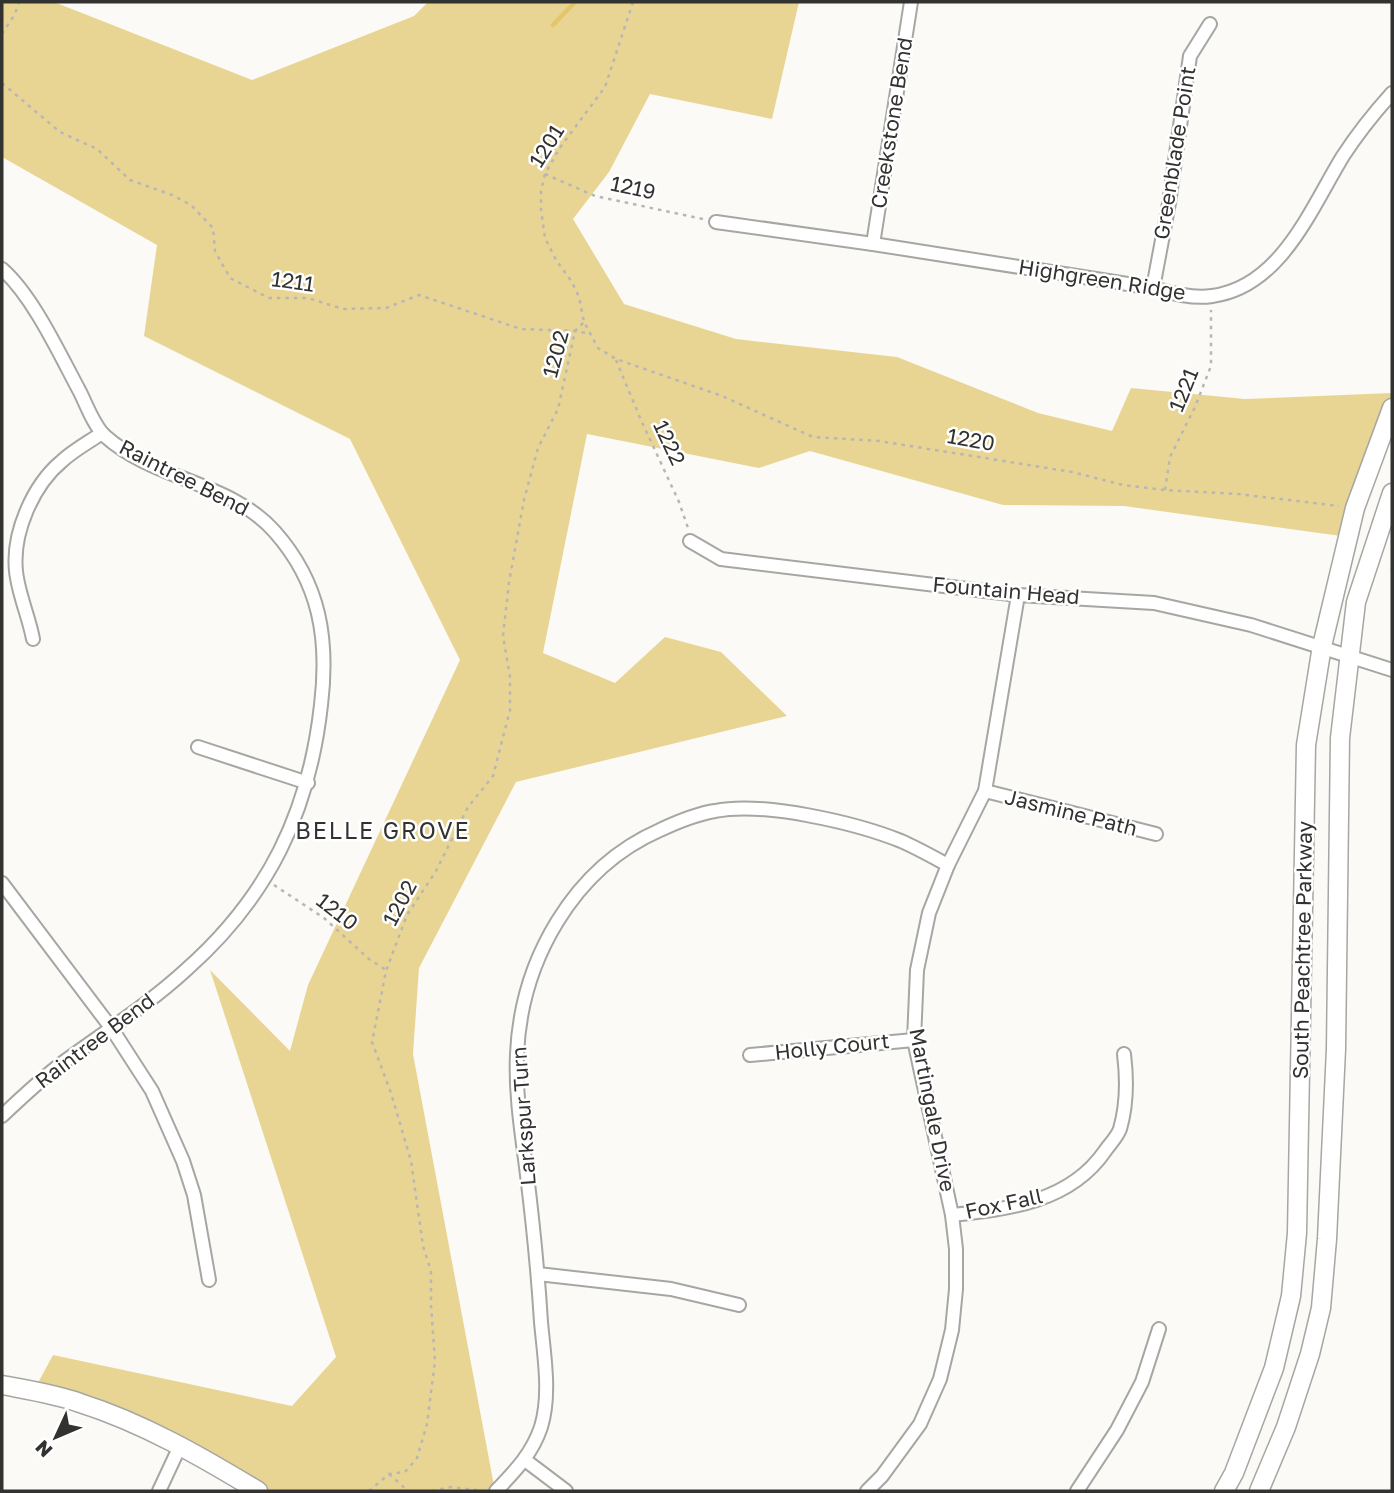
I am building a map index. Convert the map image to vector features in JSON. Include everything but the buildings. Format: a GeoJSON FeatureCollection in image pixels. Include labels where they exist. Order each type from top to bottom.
{"type":"FeatureCollection","features":[{"type":"Feature","properties":{"kind":"main road","name":"South Peachtree Parkway"},"geometry":{"type":"LineString","coordinates":[[1224,1491],[1234,1473],[1274,1368],[1291,1296],[1297,1233],[1306,745],[1322,646],[1355,508],[1392,408]]}},
{"type":"Feature","properties":{"kind":"main road","name":"South Peachtree Parkway"},"geometry":{"type":"LineString","coordinates":[[1259,1491],[1286,1427],[1310,1354],[1321,1308],[1336,1049],[1339,738],[1356,602],[1392,492]]}},
{"type":"Feature","properties":{"kind":"main road"},"geometry":{"type":"LineString","coordinates":[[2,1385],[78,1402],[116,1416],[180,1447],[258,1491]]}},
{"type":"Feature","properties":{"kind":"street","name":"Creekstone Bend"},"geometry":{"type":"LineString","coordinates":[[873,244],[911,2]]}},
{"type":"Feature","properties":{"kind":"street","name":"Greenblade Point"},"geometry":{"type":"LineString","coordinates":[[1153,288],[1169,203],[1189,56],[1210,24]]}},
{"type":"Feature","properties":{"kind":"street","name":"Highgreen Ridge"},"geometry":{"type":"LineString","coordinates":[[716,222],[873,244],[1153,288],[1175,294],[1211,297],[1247,284],[1274,263],[1296,235],[1366,121],[1392,93]]}},
{"type":"Feature","properties":{"kind":"street","name":"Raintree Bend"},"geometry":{"type":"LineString","coordinates":[[2,269],[14,280],[37,316],[102,433],[128,455],[214,490],[254,511],[273,530],[299,562],[310,585],[317,608],[323,647],[319,733],[308,783],[266,880],[237,918],[187,970],[61,1065],[2,1116]]}},
{"type":"Feature","properties":{"kind":"street"},"geometry":{"type":"LineString","coordinates":[[33,639],[16,575],[15,552],[20,532],[37,489],[61,462],[102,433]]}},
{"type":"Feature","properties":{"kind":"street","name":"Fountain Head"},"geometry":{"type":"LineString","coordinates":[[690,541],[721,559],[1018,595],[1154,603],[1251,625],[1392,670]]}},
{"type":"Feature","properties":{"kind":"street","name":"Martingale Drive"},"geometry":{"type":"LineString","coordinates":[[867,1491],[882,1476],[920,1424],[940,1379],[952,1330],[956,1249],[952,1215],[914,1040],[917,970],[929,913],[948,865],[985,792],[1018,595]]}},
{"type":"Feature","properties":{"kind":"street"},"geometry":{"type":"LineString","coordinates":[[198,747],[308,783]]}},
{"type":"Feature","properties":{"kind":"street","name":"Jasmine Path"},"geometry":{"type":"LineString","coordinates":[[985,792],[1156,834]]}},
{"type":"Feature","properties":{"kind":"street","name":"Larkspur Turn"},"geometry":{"type":"LineString","coordinates":[[496,1491],[525,1460],[541,1426],[546,1404],[538,1274],[516,1069],[527,987],[545,942],[561,914],[582,887],[617,854],[651,834],[716,810],[737,809],[812,817],[874,831],[948,865]]}},
{"type":"Feature","properties":{"kind":"street"},"geometry":{"type":"LineString","coordinates":[[2,884],[112,1029],[152,1091],[183,1161],[194,1195],[209,1280]]}},
{"type":"Feature","properties":{"kind":"street","name":"Holly Court"},"geometry":{"type":"LineString","coordinates":[[750,1055],[914,1040]]}},
{"type":"Feature","properties":{"kind":"street","name":"Fox Fall"},"geometry":{"type":"LineString","coordinates":[[952,1215],[1037,1201],[1072,1186],[1088,1172],[1119,1131],[1125,1099],[1124,1054]]}},
{"type":"Feature","properties":{"kind":"street"},"geometry":{"type":"LineString","coordinates":[[538,1274],[671,1289],[739,1305]]}},
{"type":"Feature","properties":{"kind":"street"},"geometry":{"type":"LineString","coordinates":[[1077,1491],[1117,1430],[1142,1382],[1159,1329]]}},
{"type":"Feature","properties":{"kind":"street"},"geometry":{"type":"LineString","coordinates":[[159,1491],[180,1447]]}},
{"type":"Feature","properties":{"kind":"street"},"geometry":{"type":"LineString","coordinates":[[525,1460],[566,1491]]}},
{"type":"Feature","properties":{"kind":"path"},"geometry":{"type":"LineString","coordinates":[[2,34],[19,2]]}},
{"type":"Feature","properties":{"kind":"path","name":"1201"},"geometry":{"type":"LineString","coordinates":[[598,348],[584,322],[579,297],[545,239],[541,191],[545,174],[559,149],[606,87],[633,2]]}},
{"type":"Feature","properties":{"kind":"path","name":"1211"},"geometry":{"type":"LineString","coordinates":[[2,83],[60,132],[97,149],[130,180],[191,205],[213,228],[215,251],[230,278],[269,298],[308,298],[343,309],[386,308],[419,295],[521,329],[591,334]]}},
{"type":"Feature","properties":{"kind":"path","name":"1219"},"geometry":{"type":"LineString","coordinates":[[545,174],[596,196],[716,222]]}},
{"type":"Feature","properties":{"kind":"path","name":"1221"},"geometry":{"type":"LineString","coordinates":[[1165,490],[1170,457],[1212,366],[1211,297]]}},
{"type":"Feature","properties":{"kind":"path","name":"1202"},"geometry":{"type":"LineString","coordinates":[[369,1491],[389,1474],[405,1472],[416,1458],[427,1424],[435,1361],[431,1271],[423,1245],[411,1161],[391,1093],[372,1042],[386,971],[407,915],[436,871],[454,838],[459,821],[493,776],[510,709],[510,677],[503,636],[509,582],[524,500],[538,448],[558,409],[575,331],[584,322]]}},
{"type":"Feature","properties":{"kind":"path","name":"1220"},"geometry":{"type":"LineString","coordinates":[[598,348],[616,359],[722,396],[813,437],[879,441],[1072,472],[1124,485],[1228,493],[1355,508]]}},
{"type":"Feature","properties":{"kind":"path","name":"1222"},"geometry":{"type":"LineString","coordinates":[[616,359],[641,421],[679,502],[690,541]]}},
{"type":"Feature","properties":{"kind":"path"},"geometry":{"type":"LineString","coordinates":[[1392,568],[1392,575]]}},
{"type":"Feature","properties":{"kind":"path","name":"1210"},"geometry":{"type":"LineString","coordinates":[[266,880],[324,918],[386,971]]}},
{"type":"Feature","properties":{"kind":"path"},"geometry":{"type":"LineString","coordinates":[[389,1474],[408,1491]]}},
{"type":"Feature","properties":{"kind":"path"},"geometry":{"type":"LineString","coordinates":[[432,1491],[451,1487],[489,1491]]}},
{"type":"Feature","properties":{"kind":"shaded area"},"geometry":{"type":"Polygon","coordinates":[[[2,2],[54,2],[252,80],[414,16],[428,2],[799,2],[772,119],[650,94],[609,172],[573,219],[624,304],[736,339],[897,357],[1038,413],[1112,431],[1131,388],[1245,399],[1392,393],[1392,409],[1348,537],[1124,506],[1003,505],[810,451],[759,468],[587,434],[543,653],[615,683],[665,637],[721,652],[787,716],[516,782],[419,968],[413,1054],[495,1491],[243,1491],[180,1446],[33,1392],[53,1355],[292,1406],[336,1357],[210,970],[290,1051],[308,985],[460,660],[350,439],[144,336],[157,245],[2,157],[2,2]]]}},
{"type":"Feature","properties":{"kind":"waterway"},"geometry":{"type":"LineString","coordinates":[[553,25],[575,2]]}},
{"type":"Feature","properties":{"kind":"district","name":"BELLE GROVE"},"geometry":{"type":"Point","coordinates":[383,831]}}]}
